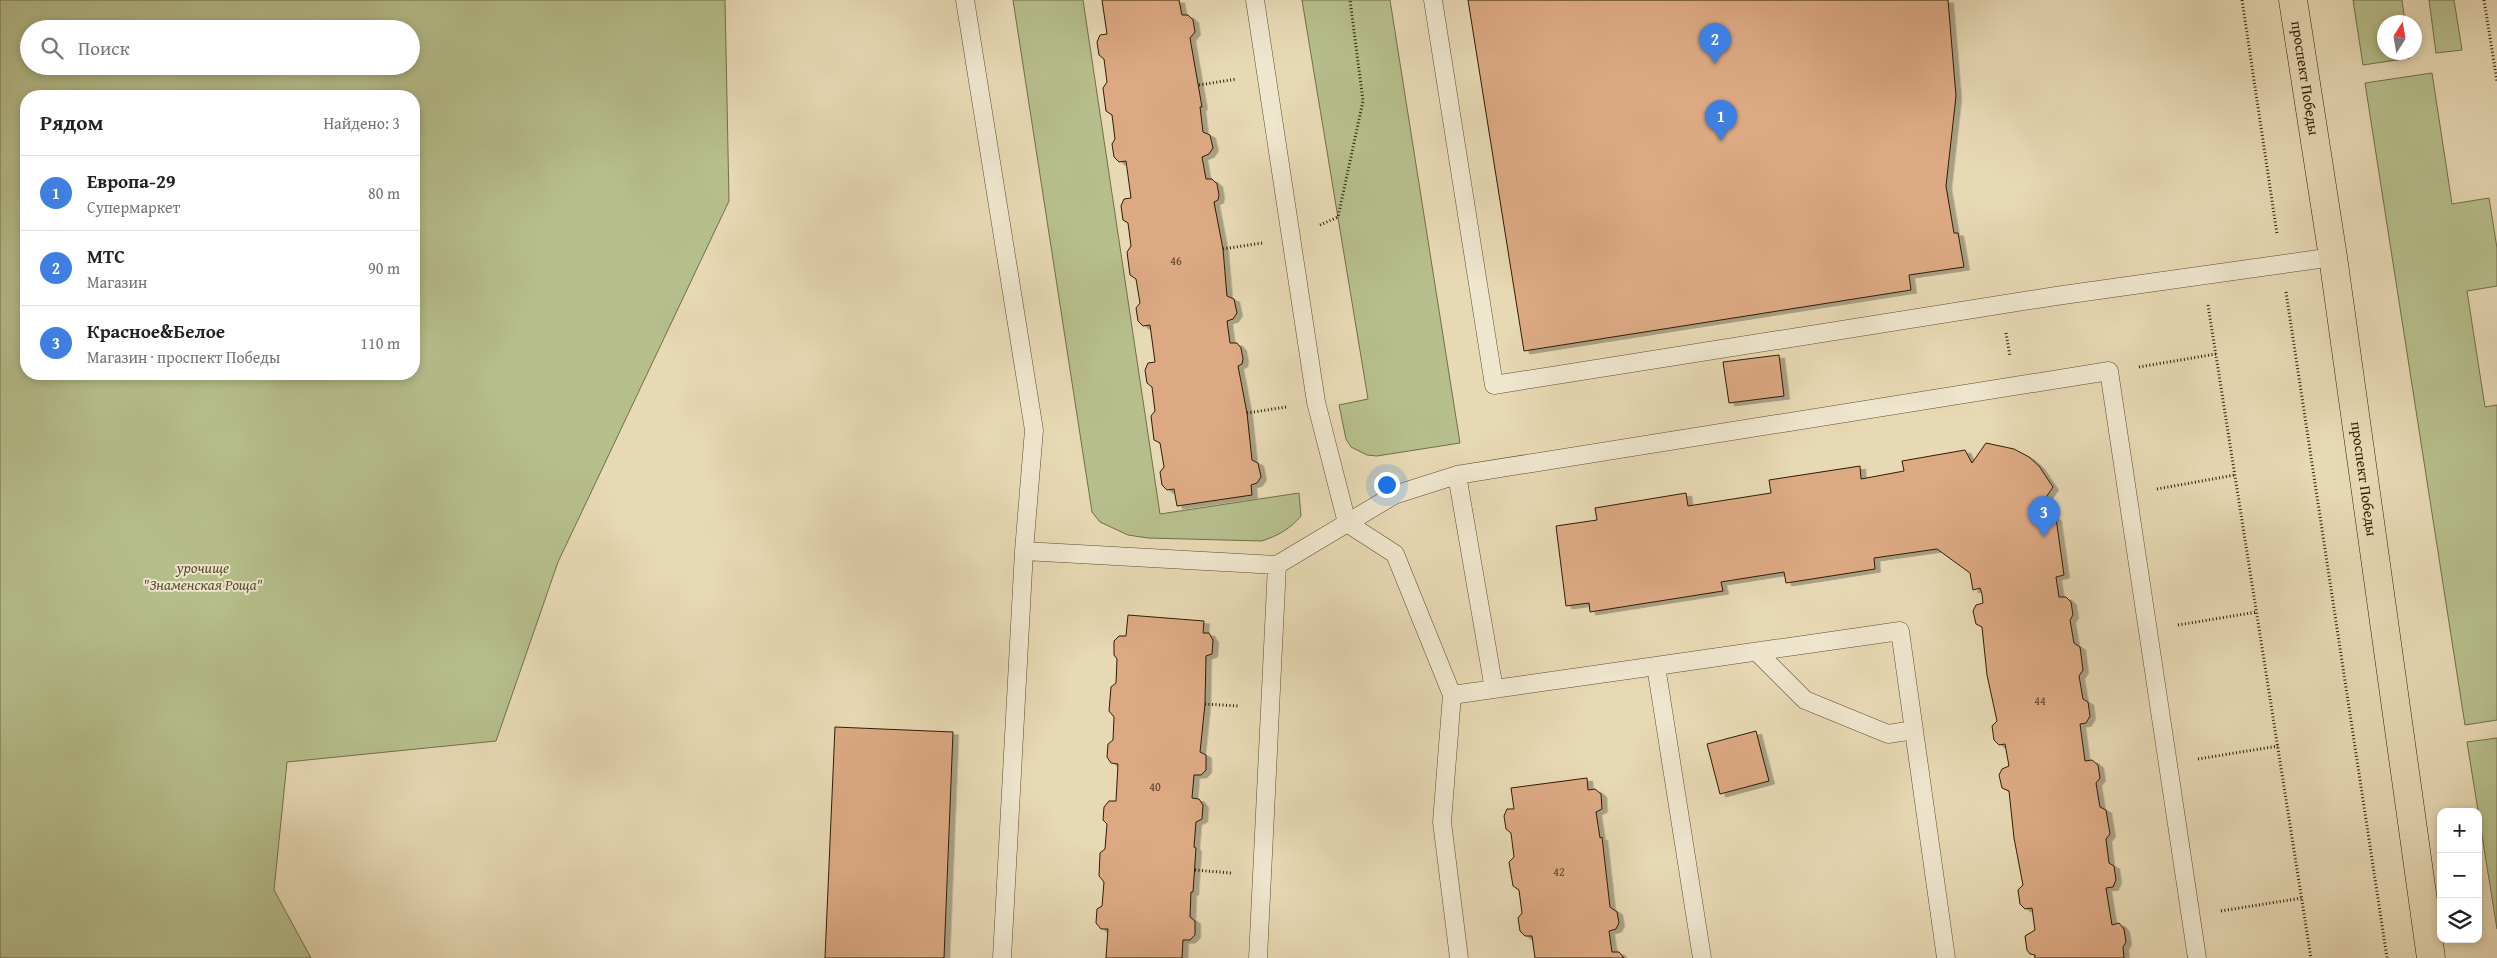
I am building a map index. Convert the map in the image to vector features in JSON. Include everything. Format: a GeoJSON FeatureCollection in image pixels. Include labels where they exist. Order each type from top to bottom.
{"type":"FeatureCollection","features":[{"type":"Feature","properties":{"kind":"main road","name":"проспект Победы"},"geometry":{"type":"LineString","coordinates":[[2293,0],[2333,257],[2432,958]]}},
{"type":"Feature","properties":{"kind":"lane"},"geometry":{"type":"LineString","coordinates":[[965,0],[1034,430],[1024,551],[1002,958]]}},
{"type":"Feature","properties":{"kind":"lane"},"geometry":{"type":"LineString","coordinates":[[1255,0],[1316,402],[1347,523],[1395,554],[1452,695],[1442,822],[1459,958]]}},
{"type":"Feature","properties":{"kind":"lane"},"geometry":{"type":"LineString","coordinates":[[1433,0],[1494,385],[2002,304],[2333,257]]}},
{"type":"Feature","properties":{"kind":"lane"},"geometry":{"type":"LineString","coordinates":[[1024,551],[1277,565],[1394,495],[1457,475],[2109,372],[2197,958]]}},
{"type":"Feature","properties":{"kind":"lane"},"geometry":{"type":"LineString","coordinates":[[1457,475],[1494,689]]}},
{"type":"Feature","properties":{"kind":"lane"},"geometry":{"type":"LineString","coordinates":[[1258,958],[1277,565]]}},
{"type":"Feature","properties":{"kind":"lane"},"geometry":{"type":"LineString","coordinates":[[1452,695],[1900,631],[1946,958]]}},
{"type":"Feature","properties":{"kind":"lane"},"geometry":{"type":"LineString","coordinates":[[1758,652],[1804,700],[1888,734],[1914,730]]}},
{"type":"Feature","properties":{"kind":"lane"},"geometry":{"type":"LineString","coordinates":[[1656,666],[1702,958]]}},
{"type":"Feature","properties":{"kind":"path"},"geometry":{"type":"LineString","coordinates":[[1223,249],[1291,238],[1338,217],[1363,101],[1350,0]]}},
{"type":"Feature","properties":{"kind":"path"},"geometry":{"type":"LineString","coordinates":[[2242,0],[2387,958]]}},
{"type":"Feature","properties":{"kind":"path"},"geometry":{"type":"LineString","coordinates":[[2484,0],[2497,81]]}},
{"type":"Feature","properties":{"kind":"path"},"geometry":{"type":"LineString","coordinates":[[1199,85],[1266,74]]}},
{"type":"Feature","properties":{"kind":"path"},"geometry":{"type":"LineString","coordinates":[[2203,275],[2311,958]]}},
{"type":"Feature","properties":{"kind":"path"},"geometry":{"type":"LineString","coordinates":[[2002,304],[2015,386]]}},
{"type":"Feature","properties":{"kind":"path"},"geometry":{"type":"LineString","coordinates":[[2109,372],[2216,354]]}},
{"type":"Feature","properties":{"kind":"path"},"geometry":{"type":"LineString","coordinates":[[1247,413],[1316,402]]}},
{"type":"Feature","properties":{"kind":"path"},"geometry":{"type":"LineString","coordinates":[[2127,494],[2235,475]]}},
{"type":"Feature","properties":{"kind":"path"},"geometry":{"type":"LineString","coordinates":[[2148,630],[2256,612]]}},
{"type":"Feature","properties":{"kind":"path"},"geometry":{"type":"LineString","coordinates":[[1205,704],[1270,708]]}},
{"type":"Feature","properties":{"kind":"path"},"geometry":{"type":"LineString","coordinates":[[2168,763],[2278,746]]}},
{"type":"Feature","properties":{"kind":"path"},"geometry":{"type":"LineString","coordinates":[[1195,870],[1262,875]]}},
{"type":"Feature","properties":{"kind":"path"},"geometry":{"type":"LineString","coordinates":[[2190,916],[2302,898]]}},
{"type":"Feature","properties":{"kind":"green space","name":"урочище \"Знаменская Роща\""},"geometry":{"type":"Polygon","coordinates":[[[0,0],[725,0],[729,201],[558,562],[496,741],[287,762],[274,890],[311,958],[0,958],[0,0]]]}},
{"type":"Feature","properties":{"kind":"green space"},"geometry":{"type":"Polygon","coordinates":[[[1013,0],[1083,0],[1160,514],[1299,493],[1301,516],[1293,525],[1279,534],[1262,541],[1148,538],[1128,535],[1100,522],[1092,512],[1013,0]]]}},
{"type":"Feature","properties":{"kind":"green space"},"geometry":{"type":"Polygon","coordinates":[[[1302,0],[1390,0],[1460,443],[1377,456],[1367,455],[1351,447],[1346,439],[1339,405],[1368,399],[1302,0]]]}},
{"type":"Feature","properties":{"kind":"green space"},"geometry":{"type":"Polygon","coordinates":[[[2353,0],[2402,0],[2404,15],[2377,15],[2377,60],[2397,60],[2363,65],[2353,0]]]}},
{"type":"Feature","properties":{"kind":"green space"},"geometry":{"type":"Polygon","coordinates":[[[2429,0],[2454,0],[2462,50],[2436,53],[2429,0]]]}},
{"type":"Feature","properties":{"kind":"green space"},"geometry":{"type":"Polygon","coordinates":[[[2432,73],[2452,204],[2489,198],[2497,248],[2497,286],[2467,291],[2485,407],[2497,405],[2497,720],[2465,725],[2365,83],[2432,73]]]}},
{"type":"Feature","properties":{"kind":"green space"},"geometry":{"type":"Polygon","coordinates":[[[2497,738],[2497,929],[2482,836],[2482,808],[2478,808],[2467,742],[2497,738]]]}},
{"type":"Feature","properties":{"kind":"building"},"geometry":{"type":"Polygon","coordinates":[[[1102,0],[1179,0],[1182,15],[1188,15],[1193,20],[1195,32],[1190,38],[1202,107],[1200,107],[1203,132],[1210,135],[1213,148],[1209,154],[1202,157],[1206,179],[1212,179],[1217,184],[1219,195],[1218,200],[1214,202],[1223,249],[1227,296],[1234,299],[1237,313],[1233,319],[1227,321],[1230,343],[1237,343],[1241,348],[1243,359],[1242,364],[1238,366],[1247,413],[1252,460],[1258,463],[1261,477],[1257,483],[1251,485],[1252,495],[1177,506],[1174,489],[1167,490],[1162,485],[1160,472],[1164,467],[1160,443],[1154,440],[1151,416],[1155,411],[1152,387],[1147,383],[1145,370],[1148,363],[1155,362],[1150,325],[1143,326],[1138,321],[1136,308],[1140,303],[1136,279],[1130,275],[1127,252],[1131,246],[1128,223],[1123,220],[1121,206],[1124,199],[1131,198],[1126,161],[1119,162],[1114,157],[1112,144],[1115,139],[1112,115],[1106,111],[1103,88],[1107,82],[1104,59],[1099,55],[1097,42],[1100,35],[1107,34],[1102,0]]]}},
{"type":"Feature","properties":{"kind":"building"},"geometry":{"type":"Polygon","coordinates":[[[1468,0],[1948,0],[1956,96],[1946,186],[1954,233],[1958,233],[1964,267],[1909,275],[1911,290],[1524,351],[1468,0]]]}},
{"type":"Feature","properties":{"kind":"building"},"geometry":{"type":"Polygon","coordinates":[[[1779,355],[1784,396],[1729,403],[1723,362],[1779,355]]]}},
{"type":"Feature","properties":{"kind":"building"},"geometry":{"type":"Polygon","coordinates":[[[1986,443],[2014,449],[2029,457],[2039,466],[2053,487],[2039,508],[2056,518],[2064,575],[2056,577],[2059,597],[2066,597],[2071,602],[2073,615],[2070,620],[2074,643],[2080,647],[2083,670],[2079,676],[2083,699],[2088,702],[2090,716],[2086,723],[2080,724],[2085,761],[2092,760],[2098,765],[2100,778],[2096,783],[2100,807],[2106,810],[2110,834],[2106,839],[2109,863],[2114,866],[2116,880],[2113,887],[2106,888],[2112,925],[2119,923],[2124,929],[2126,942],[2123,947],[2124,958],[2035,958],[2035,955],[2030,954],[2027,950],[2025,936],[2035,930],[2032,908],[2025,909],[2020,904],[2018,890],[2023,885],[2014,838],[2009,791],[2002,788],[1999,775],[2002,769],[2009,766],[2005,744],[1999,745],[1994,740],[1992,726],[1997,721],[1987,675],[1982,627],[1976,624],[1973,611],[1976,605],[1983,603],[1982,594],[1980,588],[1973,590],[1970,573],[1937,549],[1874,558],[1875,569],[1786,583],[1784,572],[1721,582],[1723,591],[1590,612],[1589,603],[1566,606],[1556,526],[1597,520],[1595,508],[1686,493],[1688,506],[1771,493],[1769,480],[1860,466],[1861,479],[1904,471],[1902,461],[1965,450],[1972,463],[1986,443]]]}},
{"type":"Feature","properties":{"kind":"building"},"geometry":{"type":"Polygon","coordinates":[[[1128,615],[1204,621],[1203,633],[1209,633],[1213,640],[1212,654],[1206,656],[1205,704],[1200,752],[1206,755],[1206,770],[1201,775],[1194,775],[1192,798],[1199,799],[1203,805],[1202,819],[1196,822],[1193,892],[1191,892],[1190,917],[1195,921],[1195,935],[1190,940],[1183,940],[1182,958],[1106,958],[1108,929],[1101,929],[1096,923],[1097,909],[1102,906],[1104,882],[1099,876],[1100,853],[1105,849],[1107,824],[1103,820],[1104,807],[1109,801],[1116,801],[1118,764],[1111,763],[1107,757],[1108,744],[1113,740],[1114,717],[1109,711],[1111,687],[1116,683],[1117,659],[1114,655],[1114,641],[1119,636],[1126,636],[1128,615]]]}},
{"type":"Feature","properties":{"kind":"building"},"geometry":{"type":"Polygon","coordinates":[[[835,727],[953,732],[944,958],[825,958],[835,727]]]}},
{"type":"Feature","properties":{"kind":"building"},"geometry":{"type":"Polygon","coordinates":[[[1756,731],[1769,781],[1720,794],[1707,744],[1756,731]]]}},
{"type":"Feature","properties":{"kind":"building"},"geometry":{"type":"Polygon","coordinates":[[[1587,778],[1588,790],[1595,789],[1601,794],[1602,809],[1596,812],[1600,838],[1602,837],[1610,907],[1617,912],[1619,923],[1616,929],[1609,931],[1612,952],[1619,952],[1624,958],[1535,958],[1532,936],[1525,936],[1520,931],[1518,918],[1522,913],[1519,890],[1513,886],[1509,862],[1514,857],[1511,833],[1506,829],[1504,816],[1507,809],[1514,809],[1511,788],[1587,778]]]}},
{"type":"Feature","properties":{"kind":"place","name":"МТС"},"geometry":{"type":"Point","coordinates":[1715,64]}},
{"type":"Feature","properties":{"kind":"place","name":"Европа-29"},"geometry":{"type":"Point","coordinates":[1721,141]}},
{"type":"Feature","properties":{"kind":"place","name":"Красное&Белое"},"geometry":{"type":"Point","coordinates":[2044,537]}}]}
